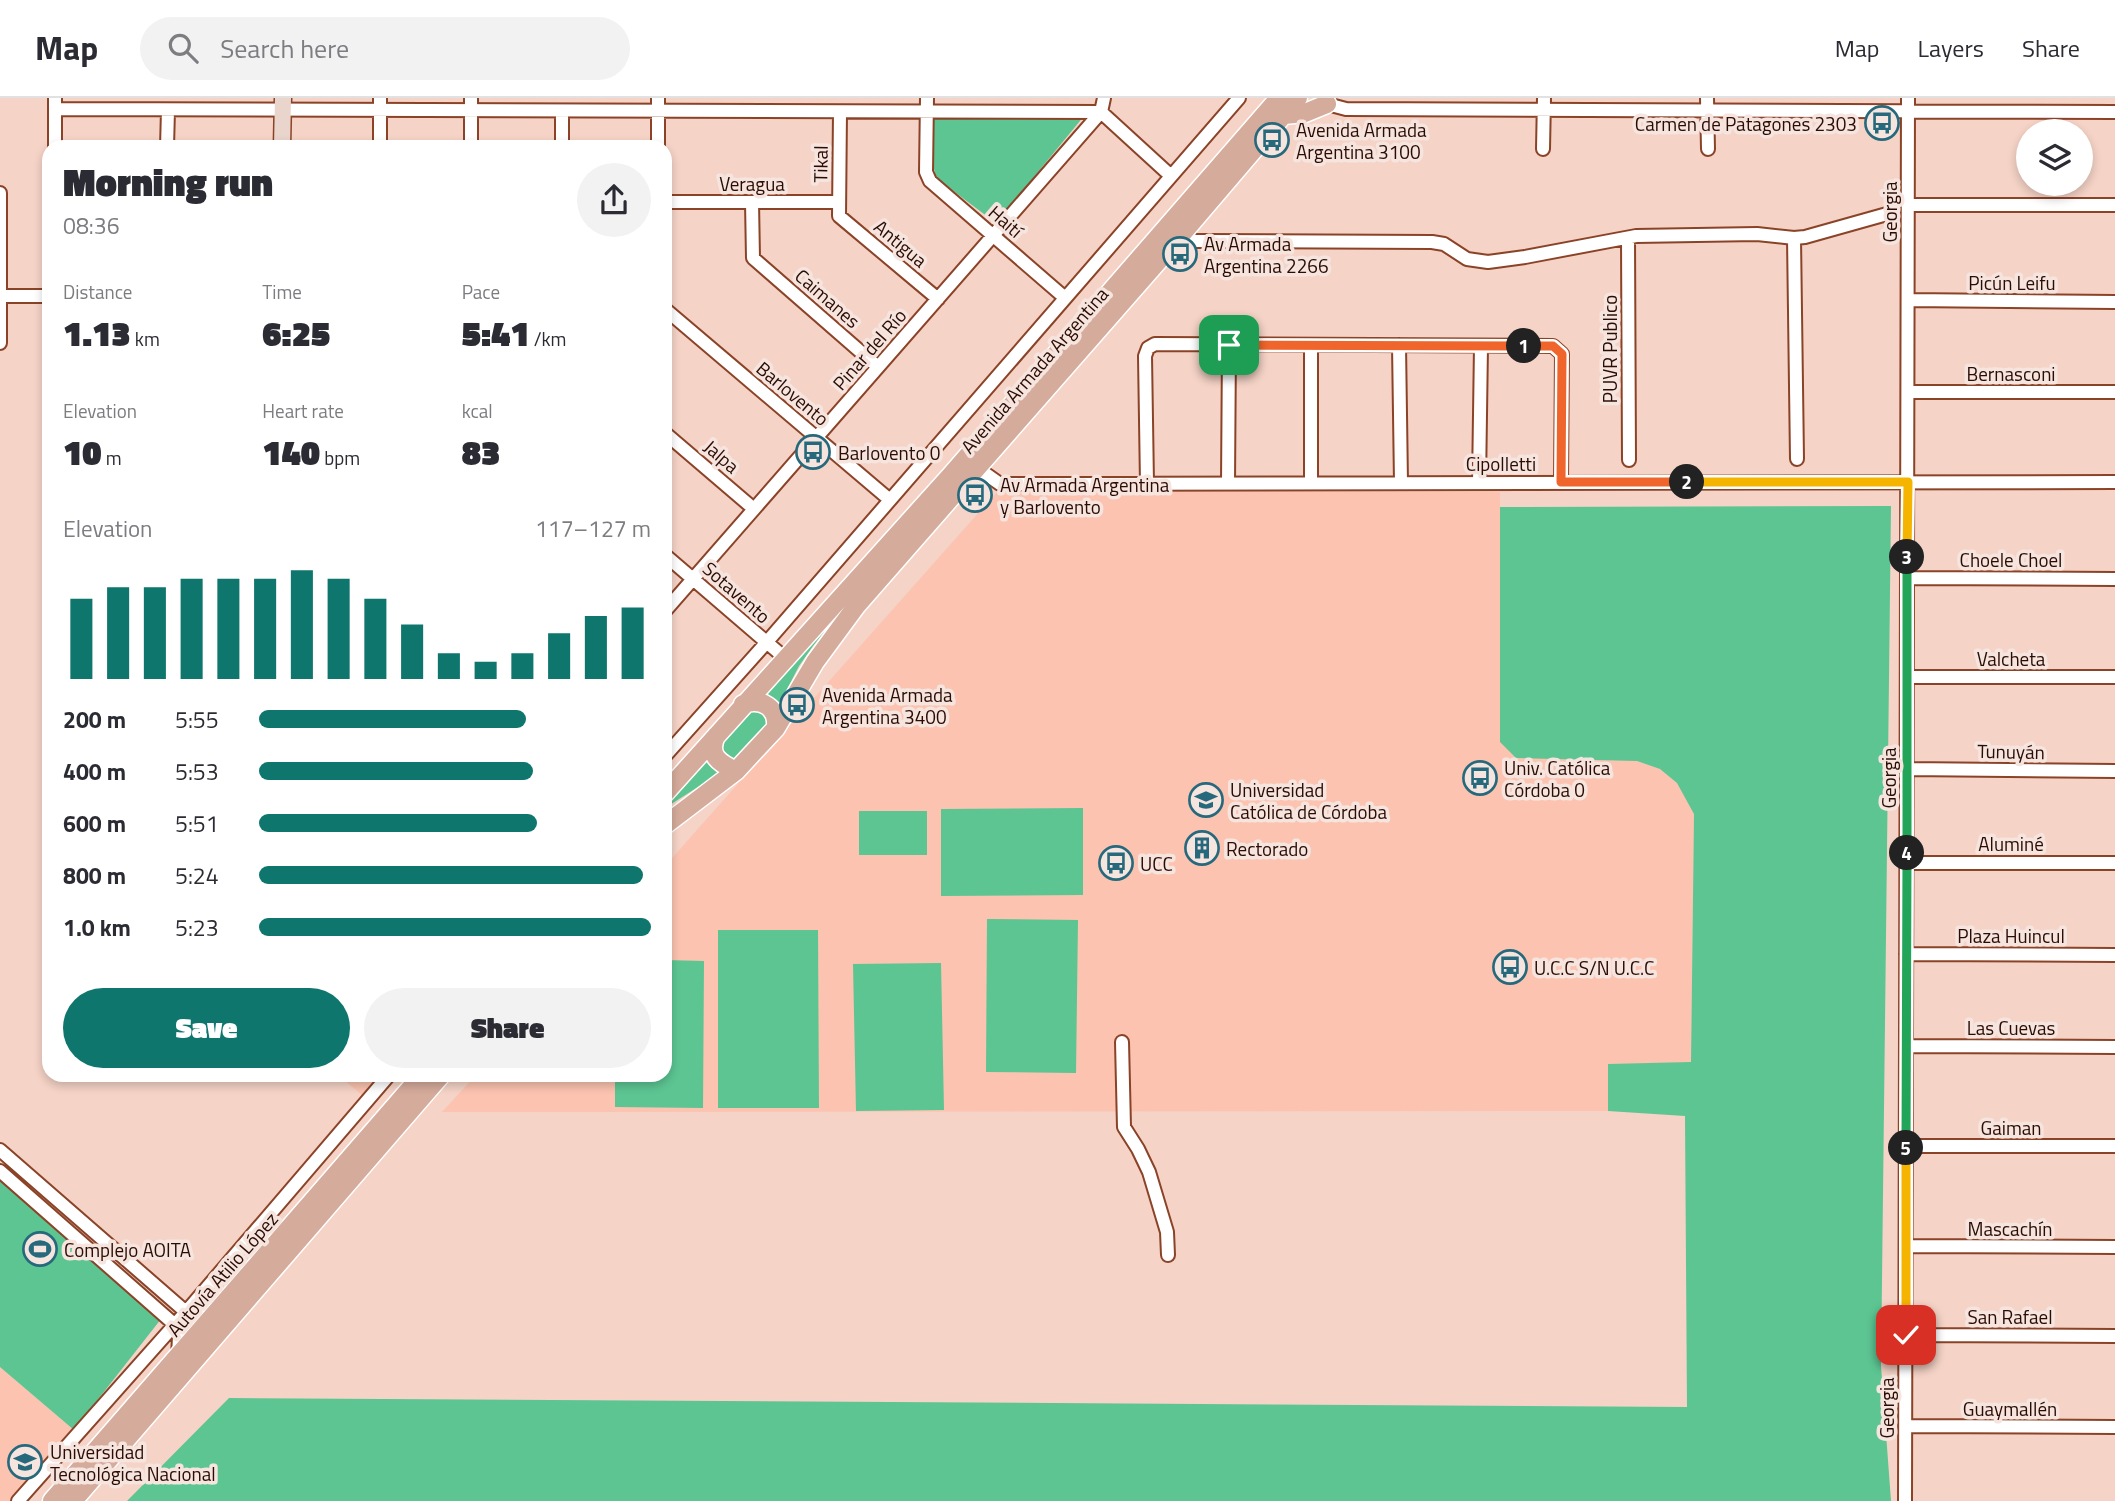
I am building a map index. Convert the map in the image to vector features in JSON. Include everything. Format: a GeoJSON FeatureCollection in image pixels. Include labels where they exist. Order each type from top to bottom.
{"type":"FeatureCollection","features":[{"type":"Feature","properties":{"kind":"main road","name":"Avenida Armada Argentina"},"geometry":{"type":"LineString","coordinates":[[672,785],[1282,106],[1298,98]]}},
{"type":"Feature","properties":{"kind":"main road"},"geometry":{"type":"LineString","coordinates":[[1282,106],[1305,114],[1327,100]]}},
{"type":"Feature","properties":{"kind":"main road","name":"Avenida Armada Argentina"},"geometry":{"type":"LineString","coordinates":[[672,820],[736,771],[776,728],[835,632],[976,467],[1181,235],[1282,106]]}},
{"type":"Feature","properties":{"kind":"main road"},"geometry":{"type":"LineString","coordinates":[[743,704],[759,702],[769,706],[776,717],[776,728]]}},
{"type":"Feature","properties":{"kind":"main road"},"geometry":{"type":"LineString","coordinates":[[716,736],[712,744],[713,754],[724,766],[736,771]]}},
{"type":"Feature","properties":{"kind":"main road","name":"Autovía Atilio López"},"geometry":{"type":"LineString","coordinates":[[52,1501],[416,1082]]}},
{"type":"Feature","properties":{"kind":"main road","name":"Autovía Atilio López"},"geometry":{"type":"LineString","coordinates":[[73,1501],[435,1082]]}},
{"type":"Feature","properties":{"kind":"street"},"geometry":{"type":"LineString","coordinates":[[1101,112],[1104,98]]}},
{"type":"Feature","properties":{"kind":"street"},"geometry":{"type":"LineString","coordinates":[[1218,98],[1234,103]]}},
{"type":"Feature","properties":{"kind":"street","name":"Georgia"},"geometry":{"type":"LineString","coordinates":[[1905,1501],[1908,98]]}},
{"type":"Feature","properties":{"kind":"street"},"geometry":{"type":"LineString","coordinates":[[1327,100],[1346,109],[1543,104],[1707,105],[1908,113],[2115,112]]}},
{"type":"Feature","properties":{"kind":"street","name":"Avenida Armada Argentina"},"geometry":{"type":"LineString","coordinates":[[672,749],[1234,103]]}},
{"type":"Feature","properties":{"kind":"street"},"geometry":{"type":"LineString","coordinates":[[55,140],[55,104],[116,104],[168,110],[215,104],[471,104],[562,111],[658,104],[840,111],[927,105],[1101,112],[1171,176]]}},
{"type":"Feature","properties":{"kind":"street"},"geometry":{"type":"LineString","coordinates":[[282,104],[282,140]]}},
{"type":"Feature","properties":{"kind":"street"},"geometry":{"type":"LineString","coordinates":[[380,104],[380,140]]}},
{"type":"Feature","properties":{"kind":"street"},"geometry":{"type":"LineString","coordinates":[[471,104],[471,140]]}},
{"type":"Feature","properties":{"kind":"street"},"geometry":{"type":"LineString","coordinates":[[658,104],[658,140]]}},
{"type":"Feature","properties":{"kind":"street"},"geometry":{"type":"LineString","coordinates":[[1543,104],[1543,149]]}},
{"type":"Feature","properties":{"kind":"street","name":"Haití"},"geometry":{"type":"LineString","coordinates":[[927,105],[926,172],[930,181],[1064,297]]}},
{"type":"Feature","properties":{"kind":"street"},"geometry":{"type":"LineString","coordinates":[[1707,105],[1708,149]]}},
{"type":"Feature","properties":{"kind":"street"},"geometry":{"type":"LineString","coordinates":[[167,140],[168,110]]}},
{"type":"Feature","properties":{"kind":"street"},"geometry":{"type":"LineString","coordinates":[[562,111],[562,140]]}},
{"type":"Feature","properties":{"kind":"street","name":"Tikal"},"geometry":{"type":"LineString","coordinates":[[839,216],[840,111]]}},
{"type":"Feature","properties":{"kind":"street","name":"Pinar del Río"},"geometry":{"type":"LineString","coordinates":[[672,603],[1101,112]]}},
{"type":"Feature","properties":{"kind":"street"},"geometry":{"type":"LineString","coordinates":[[0,193],[0,343]]}},
{"type":"Feature","properties":{"kind":"street","name":"Veragua"},"geometry":{"type":"LineString","coordinates":[[672,202],[839,202]]}},
{"type":"Feature","properties":{"kind":"street","name":"Caimanes"},"geometry":{"type":"LineString","coordinates":[[752,202],[753,258],[878,367]]}},
{"type":"Feature","properties":{"kind":"street"},"geometry":{"type":"LineString","coordinates":[[1908,205],[2115,205]]}},
{"type":"Feature","properties":{"kind":"street"},"geometry":{"type":"LineString","coordinates":[[1181,235],[1206,241],[1432,242],[1444,244],[1467,259],[1488,261],[1628,238],[1757,234],[1805,237],[1887,214]]}},
{"type":"Feature","properties":{"kind":"street","name":"Antigua"},"geometry":{"type":"LineString","coordinates":[[839,216],[938,299]]}},
{"type":"Feature","properties":{"kind":"street","name":"PUVR Publico"},"geometry":{"type":"LineString","coordinates":[[1628,238],[1629,460]]}},
{"type":"Feature","properties":{"kind":"street"},"geometry":{"type":"LineString","coordinates":[[1794,238],[1797,459]]}},
{"type":"Feature","properties":{"kind":"street"},"geometry":{"type":"LineString","coordinates":[[0,296],[42,296]]}},
{"type":"Feature","properties":{"kind":"street","name":"Picún Leifu"},"geometry":{"type":"LineString","coordinates":[[1909,300],[2115,302]]}},
{"type":"Feature","properties":{"kind":"street","name":"Barlovento"},"geometry":{"type":"LineString","coordinates":[[672,320],[890,500]]}},
{"type":"Feature","properties":{"kind":"street"},"geometry":{"type":"LineString","coordinates":[[1147,484],[1145,356],[1148,348],[1155,344],[1553,346],[1562,354],[1561,482]]}},
{"type":"Feature","properties":{"kind":"street"},"geometry":{"type":"LineString","coordinates":[[1228,484],[1229,345]]}},
{"type":"Feature","properties":{"kind":"street"},"geometry":{"type":"LineString","coordinates":[[1311,345],[1311,483]]}},
{"type":"Feature","properties":{"kind":"street"},"geometry":{"type":"LineString","coordinates":[[1399,345],[1401,483]]}},
{"type":"Feature","properties":{"kind":"street"},"geometry":{"type":"LineString","coordinates":[[1479,483],[1481,346]]}},
{"type":"Feature","properties":{"kind":"street","name":"Bernasconi"},"geometry":{"type":"LineString","coordinates":[[1908,392],[2115,392]]}},
{"type":"Feature","properties":{"kind":"street","name":"Jalpa"},"geometry":{"type":"LineString","coordinates":[[672,439],[754,509]]}},
{"type":"Feature","properties":{"kind":"street","name":"Cipolletti"},"geometry":{"type":"LineString","coordinates":[[976,467],[1000,484],[2115,482]]}},
{"type":"Feature","properties":{"kind":"street","name":"Sotavento"},"geometry":{"type":"LineString","coordinates":[[672,561],[785,658]]}},
{"type":"Feature","properties":{"kind":"street","name":"Choele Choel"},"geometry":{"type":"LineString","coordinates":[[1907,578],[2115,579]]}},
{"type":"Feature","properties":{"kind":"street","name":"Valcheta"},"geometry":{"type":"LineString","coordinates":[[1907,677],[2115,677]]}},
{"type":"Feature","properties":{"kind":"street","name":"Tunuyán"},"geometry":{"type":"LineString","coordinates":[[1907,769],[2115,771]]}},
{"type":"Feature","properties":{"kind":"street","name":"Aluminé"},"geometry":{"type":"LineString","coordinates":[[1907,863],[2115,863]]}},
{"type":"Feature","properties":{"kind":"street","name":"Plaza Huincul"},"geometry":{"type":"LineString","coordinates":[[1906,954],[2115,955]]}},
{"type":"Feature","properties":{"kind":"street"},"geometry":{"type":"LineString","coordinates":[[1122,1042],[1124,1127],[1149,1172],[1167,1232],[1167,1255]]}},
{"type":"Feature","properties":{"kind":"street","name":"Las Cuevas"},"geometry":{"type":"LineString","coordinates":[[1906,1046],[2115,1047]]}},
{"type":"Feature","properties":{"kind":"street"},"geometry":{"type":"LineString","coordinates":[[26,1498],[383,1082]]}},
{"type":"Feature","properties":{"kind":"street","name":"Gaiman"},"geometry":{"type":"LineString","coordinates":[[1906,1146],[2115,1146]]}},
{"type":"Feature","properties":{"kind":"street"},"geometry":{"type":"LineString","coordinates":[[0,1150],[186,1312],[203,1314],[218,1311]]}},
{"type":"Feature","properties":{"kind":"street"},"geometry":{"type":"LineString","coordinates":[[0,1171],[174,1324],[179,1337],[178,1356]]}},
{"type":"Feature","properties":{"kind":"street","name":"Mascachín"},"geometry":{"type":"LineString","coordinates":[[1906,1247],[2115,1247]]}},
{"type":"Feature","properties":{"kind":"street","name":"San Rafael"},"geometry":{"type":"LineString","coordinates":[[1906,1335],[2115,1336]]}},
{"type":"Feature","properties":{"kind":"street","name":"Guaymallén"},"geometry":{"type":"LineString","coordinates":[[1906,1426],[2115,1427]]}},
{"type":"Feature","properties":{"kind":"shaded area","name":"Universidad Católica de Córdoba"},"geometry":{"type":"Polygon","coordinates":[[[997,492],[1500,492],[1500,742],[1637,761],[1660,769],[1682,787],[1694,814],[1691,1063],[1609,1064],[1608,1111],[442,1112],[470,1082],[672,1082],[672,858],[997,492]]]}},
{"type":"Feature","properties":{"kind":"shaded area"},"geometry":{"type":"Polygon","coordinates":[[[346,1082],[384,1082],[368,1100],[346,1082]]]}},
{"type":"Feature","properties":{"kind":"shaded area","name":"Universidad Tecnológica Nacional"},"geometry":{"type":"Polygon","coordinates":[[[0,1367],[74,1430],[18,1501],[0,1501],[0,1367]]]}},
{"type":"Feature","properties":{"kind":"green space"},"geometry":{"type":"Polygon","coordinates":[[[934,113],[1084,116],[996,223],[936,178],[934,113]]]}},
{"type":"Feature","properties":{"kind":"green space"},"geometry":{"type":"Polygon","coordinates":[[[1891,506],[1881,1366],[1891,1501],[127,1501],[229,1398],[1687,1407],[1685,1116],[1608,1111],[1608,1064],[1691,1062],[1694,814],[1677,783],[1660,769],[1637,761],[1516,758],[1500,742],[1500,507],[1891,506]]]}},
{"type":"Feature","properties":{"kind":"green space"},"geometry":{"type":"Polygon","coordinates":[[[862,584],[799,666],[777,709],[761,698],[862,584]]]}},
{"type":"Feature","properties":{"kind":"green space"},"geometry":{"type":"Polygon","coordinates":[[[759,706],[770,722],[735,762],[727,763],[718,747],[750,708],[759,706]]]}},
{"type":"Feature","properties":{"kind":"green space"},"geometry":{"type":"Polygon","coordinates":[[[707,754],[723,771],[672,804],[672,796],[707,754]]]}},
{"type":"Feature","properties":{"kind":"green space"},"geometry":{"type":"Polygon","coordinates":[[[1083,808],[1083,895],[941,896],[941,809],[1083,808]]]}},
{"type":"Feature","properties":{"kind":"green space"},"geometry":{"type":"Polygon","coordinates":[[[859,811],[927,811],[927,855],[859,855],[859,811]]]}},
{"type":"Feature","properties":{"kind":"green space"},"geometry":{"type":"Polygon","coordinates":[[[987,919],[1078,920],[1076,1073],[986,1072],[987,919]]]}},
{"type":"Feature","properties":{"kind":"green space"},"geometry":{"type":"Polygon","coordinates":[[[718,930],[818,930],[819,1108],[718,1108],[718,930]]]}},
{"type":"Feature","properties":{"kind":"green space"},"geometry":{"type":"Polygon","coordinates":[[[672,960],[704,961],[703,1108],[615,1107],[615,1082],[672,1082],[672,960]]]}},
{"type":"Feature","properties":{"kind":"green space"},"geometry":{"type":"Polygon","coordinates":[[[941,963],[944,1110],[856,1111],[853,964],[941,963]]]}},
{"type":"Feature","properties":{"kind":"green space","name":"Complejo AOITA"},"geometry":{"type":"Polygon","coordinates":[[[0,1179],[161,1319],[74,1430],[0,1367],[0,1179]]]}},
{"type":"Feature","properties":{"kind":"place","name":"Carmen de Patagones 2303"},"geometry":{"type":"Point","coordinates":[1882,123]}},
{"type":"Feature","properties":{"kind":"place","name":"Avenida Armada Argentina 3100"},"geometry":{"type":"Point","coordinates":[1272,140]}},
{"type":"Feature","properties":{"kind":"place","name":"Av Armada Argentina 2266"},"geometry":{"type":"Point","coordinates":[1180,254]}},
{"type":"Feature","properties":{"kind":"place","name":"Barlovento 0"},"geometry":{"type":"Point","coordinates":[813,452]}},
{"type":"Feature","properties":{"kind":"place","name":"Av Armada Argentina y Barlovento"},"geometry":{"type":"Point","coordinates":[975,495]}},
{"type":"Feature","properties":{"kind":"place","name":"Avenida Armada Argentina 3400"},"geometry":{"type":"Point","coordinates":[797,705]}},
{"type":"Feature","properties":{"kind":"place","name":"Univ. Católica Córdoba 0"},"geometry":{"type":"Point","coordinates":[1480,778]}},
{"type":"Feature","properties":{"kind":"place","name":"Universidad Católica de Córdoba"},"geometry":{"type":"Point","coordinates":[1206,800]}},
{"type":"Feature","properties":{"kind":"place","name":"Rectorado"},"geometry":{"type":"Point","coordinates":[1202,848]}},
{"type":"Feature","properties":{"kind":"place","name":"UCC"},"geometry":{"type":"Point","coordinates":[1116,863]}},
{"type":"Feature","properties":{"kind":"place","name":"U.C.C S/N U.C.C"},"geometry":{"type":"Point","coordinates":[1510,967]}},
{"type":"Feature","properties":{"kind":"place","name":"Complejo AOITA"},"geometry":{"type":"Point","coordinates":[40,1249]}},
{"type":"Feature","properties":{"kind":"place","name":"Universidad Tecnológica Nacional"},"geometry":{"type":"Point","coordinates":[25,1462]}},
{"type":"Feature","properties":{"kind":"route"},"geometry":{"type":"LineString","coordinates":[[1229,345],[1553,346],[1562,354],[1561,482],[1908,482],[1906,1335]]}}]}
